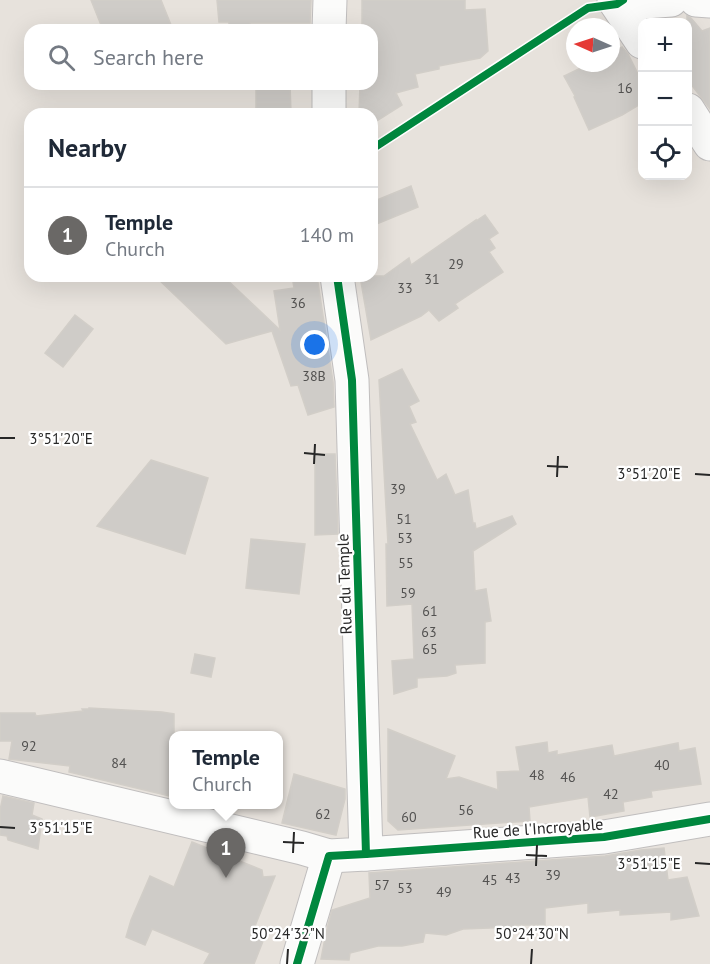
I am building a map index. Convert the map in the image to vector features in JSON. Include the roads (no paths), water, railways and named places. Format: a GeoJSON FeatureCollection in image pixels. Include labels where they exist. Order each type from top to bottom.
{"type":"FeatureCollection","features":[{"type":"Feature","properties":{"kind":"street"},"geometry":{"type":"LineString","coordinates":[[328,24],[330,0]]}},
{"type":"Feature","properties":{"kind":"street"},"geometry":{"type":"LineString","coordinates":[[616,2],[671,0]]}},
{"type":"Feature","properties":{"kind":"street"},"geometry":{"type":"LineString","coordinates":[[696,0],[710,2]]}},
{"type":"Feature","properties":{"kind":"street"},"geometry":{"type":"LineString","coordinates":[[616,2],[638,36]]}},
{"type":"Feature","properties":{"kind":"street"},"geometry":{"type":"LineString","coordinates":[[329,90],[329,108]]}},
{"type":"Feature","properties":{"kind":"street"},"geometry":{"type":"LineString","coordinates":[[692,117],[710,144]]}},
{"type":"Feature","properties":{"kind":"street","name":"Rue du Temple"},"geometry":{"type":"LineString","coordinates":[[338,282],[352,380],[366,854]]}},
{"type":"Feature","properties":{"kind":"street"},"geometry":{"type":"LineString","coordinates":[[0,776],[329,856],[366,854]]}},
{"type":"Feature","properties":{"kind":"street","name":"Rue de l'Incroyable"},"geometry":{"type":"LineString","coordinates":[[366,854],[604,837],[710,819]]}},
{"type":"Feature","properties":{"kind":"street"},"geometry":{"type":"LineString","coordinates":[[297,964],[329,856]]}},
{"type":"Feature","properties":{"kind":"place","name":"Temple"},"geometry":{"type":"Point","coordinates":[226,878]}}]}
